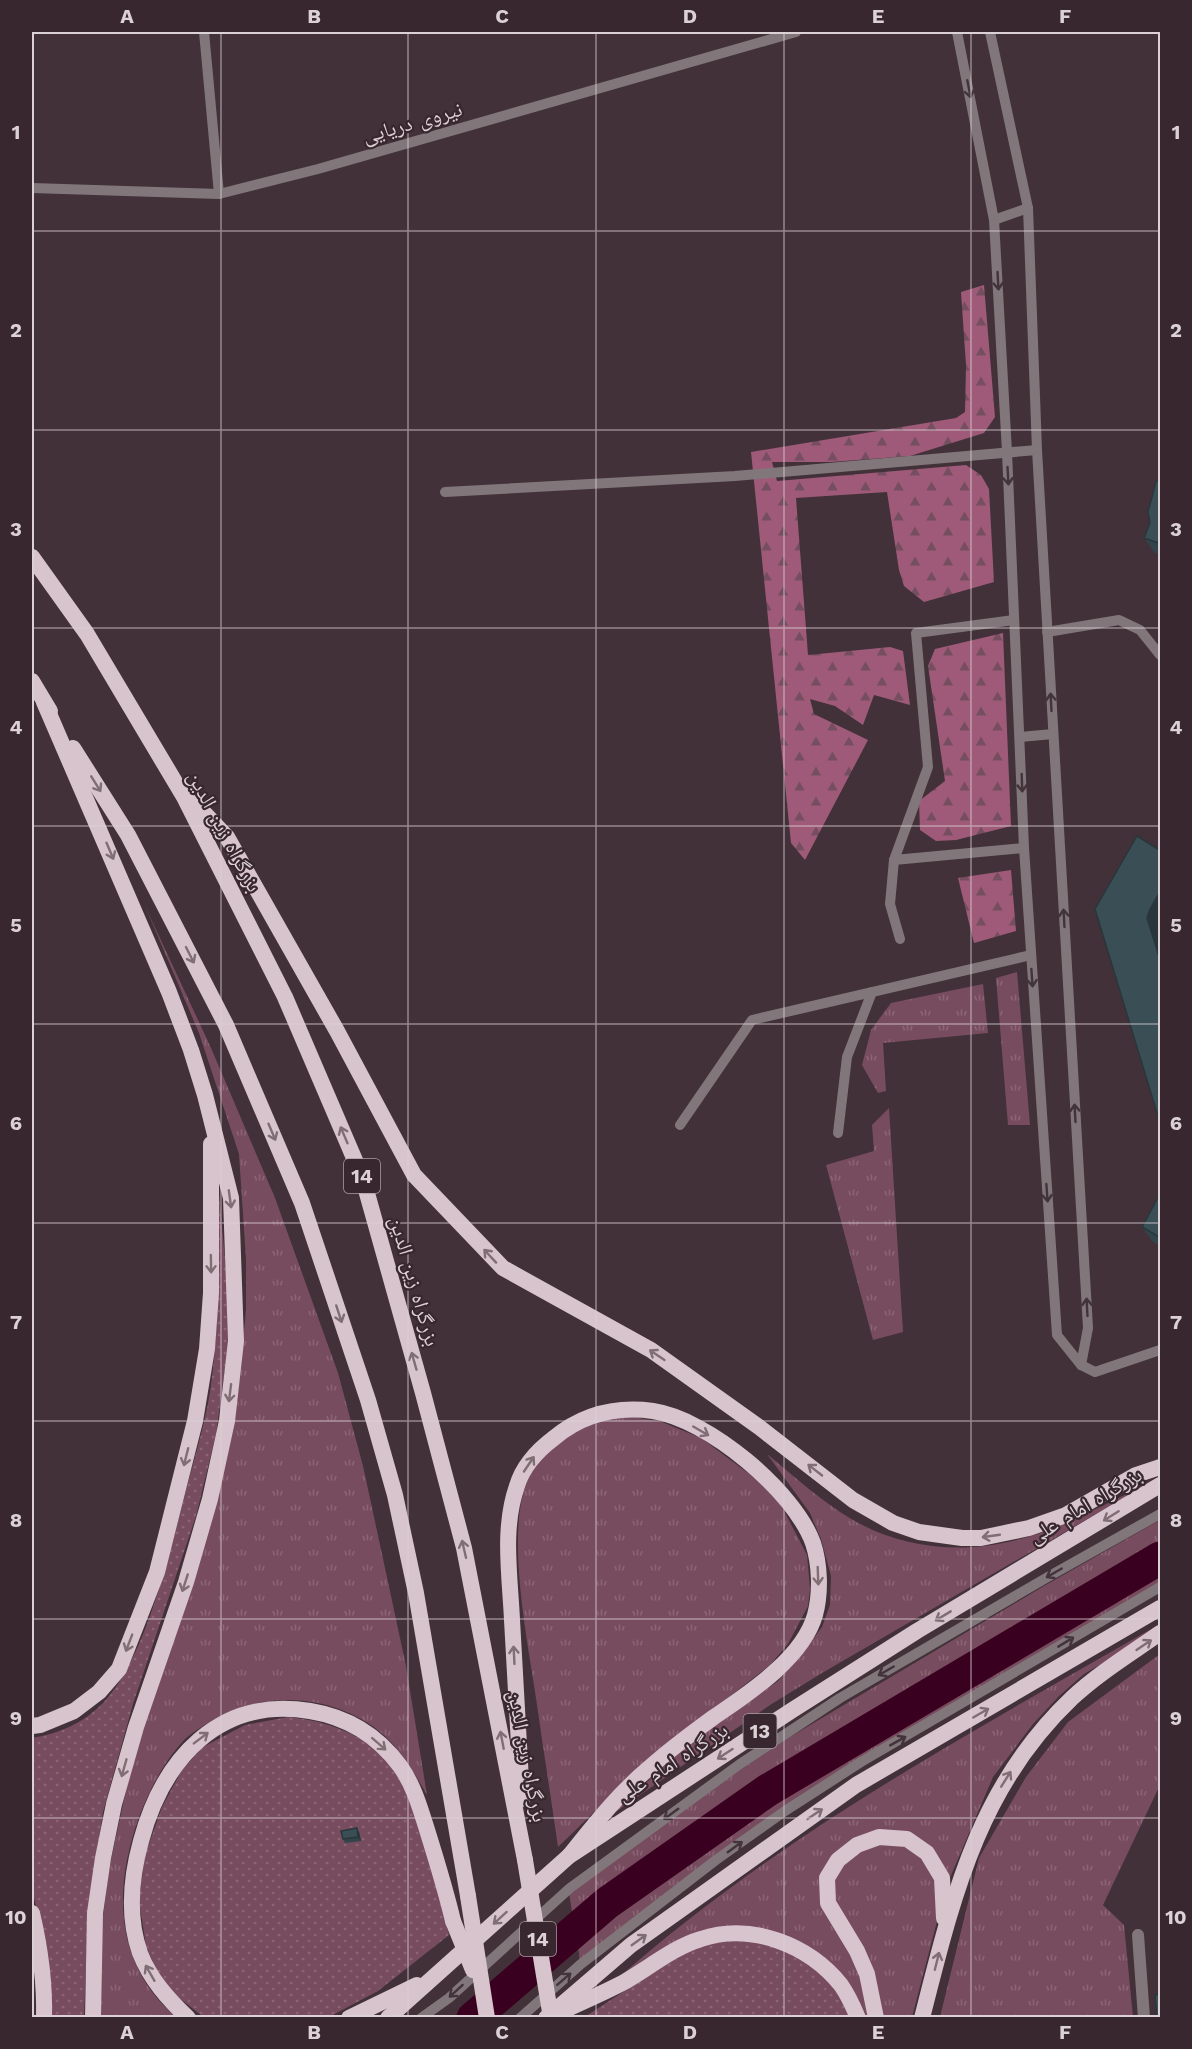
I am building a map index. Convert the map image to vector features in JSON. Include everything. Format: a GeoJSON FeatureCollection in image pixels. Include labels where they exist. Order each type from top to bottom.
{"type":"FeatureCollection","features":[{"type":"Feature","properties":{"kind":"highway","name":"بزرگراه زین الدین"},"geometry":{"type":"LineString","coordinates":[[32,556],[87,634],[174,780],[285,997],[363,1179],[464,1548],[525,1860],[549,2018]]}},
{"type":"Feature","properties":{"kind":"highway"},"geometry":{"type":"LineString","coordinates":[[32,681],[134,846],[226,1024],[302,1203],[368,1400],[395,1495],[416,1593],[487,2018]]}},
{"type":"Feature","properties":{"kind":"highway"},"geometry":{"type":"LineString","coordinates":[[44,702],[169,992],[191,1050],[231,1198],[236,1341],[227,1420],[210,1499],[186,1582],[136,1727],[114,1804],[95,1913],[93,2018]]}},
{"type":"Feature","properties":{"kind":"highway"},"geometry":{"type":"LineString","coordinates":[[174,780],[227,837],[337,1031],[414,1175],[502,1269],[651,1350],[759,1427],[853,1500],[893,1523],[919,1532],[962,1538],[981,1538],[1029,1528],[1066,1515],[1136,1475],[1161,1467]]}},
{"type":"Feature","properties":{"kind":"highway"},"geometry":{"type":"LineString","coordinates":[[32,1726],[74,1711],[99,1692],[119,1669],[157,1572],[195,1421],[207,1349],[211,1310],[211,1122]]}},
{"type":"Feature","properties":{"kind":"highway"},"geometry":{"type":"LineString","coordinates":[[525,1860],[508,1531],[517,1484],[529,1462],[544,1445],[585,1417],[611,1411],[656,1412],[682,1420],[729,1447],[777,1488],[813,1542],[818,1567],[815,1615],[807,1635],[781,1666],[758,1686],[646,1770],[612,1803],[569,1856]]}},
{"type":"Feature","properties":{"kind":"highway","name":"بزرگراه امام علی"},"geometry":{"type":"LineString","coordinates":[[388,2018],[569,1856],[889,1649],[1161,1485]]}},
{"type":"Feature","properties":{"kind":"highway"},"geometry":{"type":"LineString","coordinates":[[549,2018],[631,1945],[856,1785],[1161,1608]]}},
{"type":"Feature","properties":{"kind":"highway"},"geometry":{"type":"LineString","coordinates":[[922,2018],[944,1931],[970,1850],[987,1811],[1005,1779],[1050,1719],[1074,1696],[1099,1675],[1161,1633]]}},
{"type":"Feature","properties":{"kind":"highway"},"geometry":{"type":"LineString","coordinates":[[188,2018],[168,1999],[150,1975],[140,1953],[134,1931],[131,1893],[135,1863],[146,1823],[161,1788],[176,1764],[194,1743],[209,1732],[245,1714],[288,1708],[333,1716],[350,1722],[386,1749],[402,1768],[421,1809],[453,1921],[484,1998]]}},
{"type":"Feature","properties":{"kind":"highway"},"geometry":{"type":"LineString","coordinates":[[876,2018],[867,1974],[857,1951],[828,1903],[827,1878],[838,1860],[857,1845],[879,1837],[907,1839],[927,1853],[942,1878],[944,1931]]}},
{"type":"Feature","properties":{"kind":"highway"},"geometry":{"type":"LineString","coordinates":[[32,1913],[38,1939],[45,1998],[44,2018]]}},
{"type":"Feature","properties":{"kind":"highway"},"geometry":{"type":"LineString","coordinates":[[549,2018],[624,1982],[686,1945],[714,1935],[744,1933],[777,1940],[816,1963],[840,1985],[858,2018]]}},
{"type":"Feature","properties":{"kind":"highway"},"geometry":{"type":"LineString","coordinates":[[349,2018],[436,1975]]}},
{"type":"Feature","properties":{"kind":"street"},"geometry":{"type":"LineString","coordinates":[[1138,1935],[1144,2018]]}},
{"type":"Feature","properties":{"kind":"lane"},"geometry":{"type":"LineString","coordinates":[[204,32],[219,195]]}},
{"type":"Feature","properties":{"kind":"lane","name":"نیروی دریایی"},"geometry":{"type":"LineString","coordinates":[[32,188],[219,195],[318,169],[796,32]]}},
{"type":"Feature","properties":{"kind":"lane"},"geometry":{"type":"LineString","coordinates":[[957,32],[994,220],[1007,452],[1024,848],[1057,1335],[1081,1365],[1095,1372],[1161,1350]]}},
{"type":"Feature","properties":{"kind":"lane"},"geometry":{"type":"LineString","coordinates":[[990,32],[1028,208],[1037,450],[1088,1328],[1081,1365]]}},
{"type":"Feature","properties":{"kind":"lane"},"geometry":{"type":"LineString","coordinates":[[994,220],[1028,208]]}},
{"type":"Feature","properties":{"kind":"lane"},"geometry":{"type":"LineString","coordinates":[[445,492],[735,476],[1037,450]]}},
{"type":"Feature","properties":{"kind":"lane"},"geometry":{"type":"LineString","coordinates":[[900,939],[890,903],[894,860],[928,767],[916,633],[1014,620]]}},
{"type":"Feature","properties":{"kind":"lane"},"geometry":{"type":"LineString","coordinates":[[1047,632],[1119,620],[1140,630],[1161,655]]}},
{"type":"Feature","properties":{"kind":"lane"},"geometry":{"type":"LineString","coordinates":[[1020,737],[1053,734]]}},
{"type":"Feature","properties":{"kind":"lane"},"geometry":{"type":"LineString","coordinates":[[894,860],[1024,848]]}},
{"type":"Feature","properties":{"kind":"lane"},"geometry":{"type":"LineString","coordinates":[[680,1125],[752,1020],[1031,955]]}},
{"type":"Feature","properties":{"kind":"lane"},"geometry":{"type":"LineString","coordinates":[[838,1133],[846,1057],[872,992]]}},
{"type":"Feature","properties":{"kind":"lane"},"geometry":{"type":"LineString","coordinates":[[421,2018],[448,1998],[570,1888],[740,1764],[840,1698],[1161,1514]]}},
{"type":"Feature","properties":{"kind":"lane"},"geometry":{"type":"LineString","coordinates":[[520,2018],[581,1965],[717,1860],[785,1811],[861,1762],[1161,1587]]}},
{"type":"Feature","properties":{"kind":"green space"},"geometry":{"type":"Polygon","coordinates":[[[984,285],[995,417],[984,433],[910,456],[831,462],[772,462],[777,481],[966,465],[981,475],[989,489],[994,582],[924,602],[904,586],[899,570],[887,492],[796,498],[808,655],[890,647],[903,651],[910,705],[874,695],[863,725],[835,706],[810,699],[814,714],[868,740],[805,860],[791,843],[751,452],[956,418],[965,412],[966,365],[961,292],[984,285]]]}},
{"type":"Feature","properties":{"kind":"green space"},"geometry":{"type":"Polygon","coordinates":[[[1003,633],[1011,826],[956,840],[936,841],[920,830],[919,801],[945,781],[928,666],[935,649],[1003,633]]]}},
{"type":"Feature","properties":{"kind":"green space"},"geometry":{"type":"Polygon","coordinates":[[[1011,870],[1016,931],[974,943],[958,878],[1011,870]]]}},
{"type":"Feature","properties":{"kind":"green space"},"geometry":{"type":"Polygon","coordinates":[[[145,906],[211,1048],[275,1198],[338,1373],[363,1466],[406,1666],[427,1795],[403,1757],[385,1736],[365,1721],[320,1703],[296,1700],[248,1705],[225,1714],[194,1732],[170,1757],[143,1807],[125,1871],[123,1898],[130,1949],[140,1974],[156,1996],[176,2017],[101,2018],[102,1924],[109,1869],[127,1786],[238,1392],[246,1311],[246,1259],[239,1154],[199,1033],[145,906]]]}},
{"type":"Feature","properties":{"kind":"green space"},"geometry":{"type":"Polygon","coordinates":[[[1017,972],[1030,1125],[1008,1125],[996,978],[1017,972]]]}},
{"type":"Feature","properties":{"kind":"green space"},"geometry":{"type":"Polygon","coordinates":[[[983,984],[988,1033],[883,1043],[886,1091],[878,1093],[862,1065],[871,1030],[891,1003],[983,984]]]}},
{"type":"Feature","properties":{"kind":"green space"},"geometry":{"type":"Polygon","coordinates":[[[889,1108],[903,1332],[873,1340],[826,1165],[874,1151],[872,1125],[889,1108]]]}},
{"type":"Feature","properties":{"kind":"green space"},"geometry":{"type":"Polygon","coordinates":[[[219,1193],[227,1282],[228,1347],[216,1434],[196,1516],[133,1704],[103,1812],[88,1912],[84,2017],[50,2017],[37,1910],[32,1890],[32,1738],[70,1726],[87,1717],[103,1703],[118,1685],[131,1662],[153,1608],[198,1447],[210,1392],[217,1317],[219,1193]]]}},
{"type":"Feature","properties":{"kind":"green space"},"geometry":{"type":"Polygon","coordinates":[[[634,1417],[662,1422],[701,1438],[760,1482],[781,1505],[807,1555],[810,1589],[808,1606],[788,1644],[770,1665],[649,1759],[558,1847],[520,1586],[518,1526],[522,1500],[535,1468],[562,1441],[596,1423],[634,1417]]]}},
{"type":"Feature","properties":{"kind":"green space"},"geometry":{"type":"Polygon","coordinates":[[[767,1454],[820,1497],[853,1520],[904,1541],[931,1546],[985,1546],[1037,1534],[1096,1509],[1160,1477],[770,1705],[611,1815],[685,1747],[778,1681],[822,1627],[830,1605],[831,1576],[821,1539],[810,1513],[767,1454]]]}},
{"type":"Feature","properties":{"kind":"green space"},"geometry":{"type":"Polygon","coordinates":[[[1160,1520],[1160,1582],[825,1780],[580,1960],[569,1893],[740,1770],[790,1737],[1160,1520]]]}},
{"type":"Feature","properties":{"kind":"green space"},"geometry":{"type":"Polygon","coordinates":[[[1160,1624],[1084,1674],[1059,1696],[1033,1724],[993,1777],[946,1887],[912,2017],[866,2017],[864,2012],[706,1930],[645,1959],[616,1980],[743,1878],[810,1832],[948,1746],[1160,1624]]]}},
{"type":"Feature","properties":{"kind":"green space"},"geometry":{"type":"Polygon","coordinates":[[[1160,1654],[1160,1785],[1103,1905],[1124,1925],[1133,2017],[940,2017],[979,1858],[1026,1777],[1068,1722],[1160,1654]]]}},
{"type":"Feature","properties":{"kind":"green space"},"geometry":{"type":"Polygon","coordinates":[[[288,1717],[321,1723],[353,1735],[380,1753],[391,1766],[403,1786],[419,1828],[449,1935],[378,1991],[329,2017],[205,2018],[174,1994],[156,1969],[146,1946],[139,1900],[145,1855],[162,1807],[182,1770],[203,1747],[245,1725],[288,1717]]]}},
{"type":"Feature","properties":{"kind":"green space"},"geometry":{"type":"Polygon","coordinates":[[[738,1940],[775,1946],[811,1965],[840,1995],[851,2018],[583,2018],[666,1964],[705,1943],[738,1940]]]}},
{"type":"Feature","properties":{"kind":"building"},"geometry":{"type":"Polygon","coordinates":[[[1161,477],[1161,544],[1144,538],[1150,523],[1148,512],[1156,482],[1161,477]]]}},
{"type":"Feature","properties":{"kind":"building"},"geometry":{"type":"Polygon","coordinates":[[[1137,836],[1161,851],[1161,890],[1147,918],[1161,963],[1161,1126],[1095,909],[1137,836]]]}},
{"type":"Feature","properties":{"kind":"building"},"geometry":{"type":"Polygon","coordinates":[[[1161,1192],[1161,1238],[1142,1227],[1161,1192]]]}},
{"type":"Feature","properties":{"kind":"building"},"geometry":{"type":"Polygon","coordinates":[[[357,1828],[358,1837],[343,1839],[341,1831],[357,1828]]]}},
{"type":"Feature","properties":{"kind":"building"},"geometry":{"type":"Polygon","coordinates":[[[1161,1994],[1161,2018],[1157,2018],[1155,1995],[1161,1994]]]}},
{"type":"Feature","properties":{"kind":"waterway"},"geometry":{"type":"LineString","coordinates":[[473,2018],[607,1903],[768,1790],[1160,1558]]}}]}
